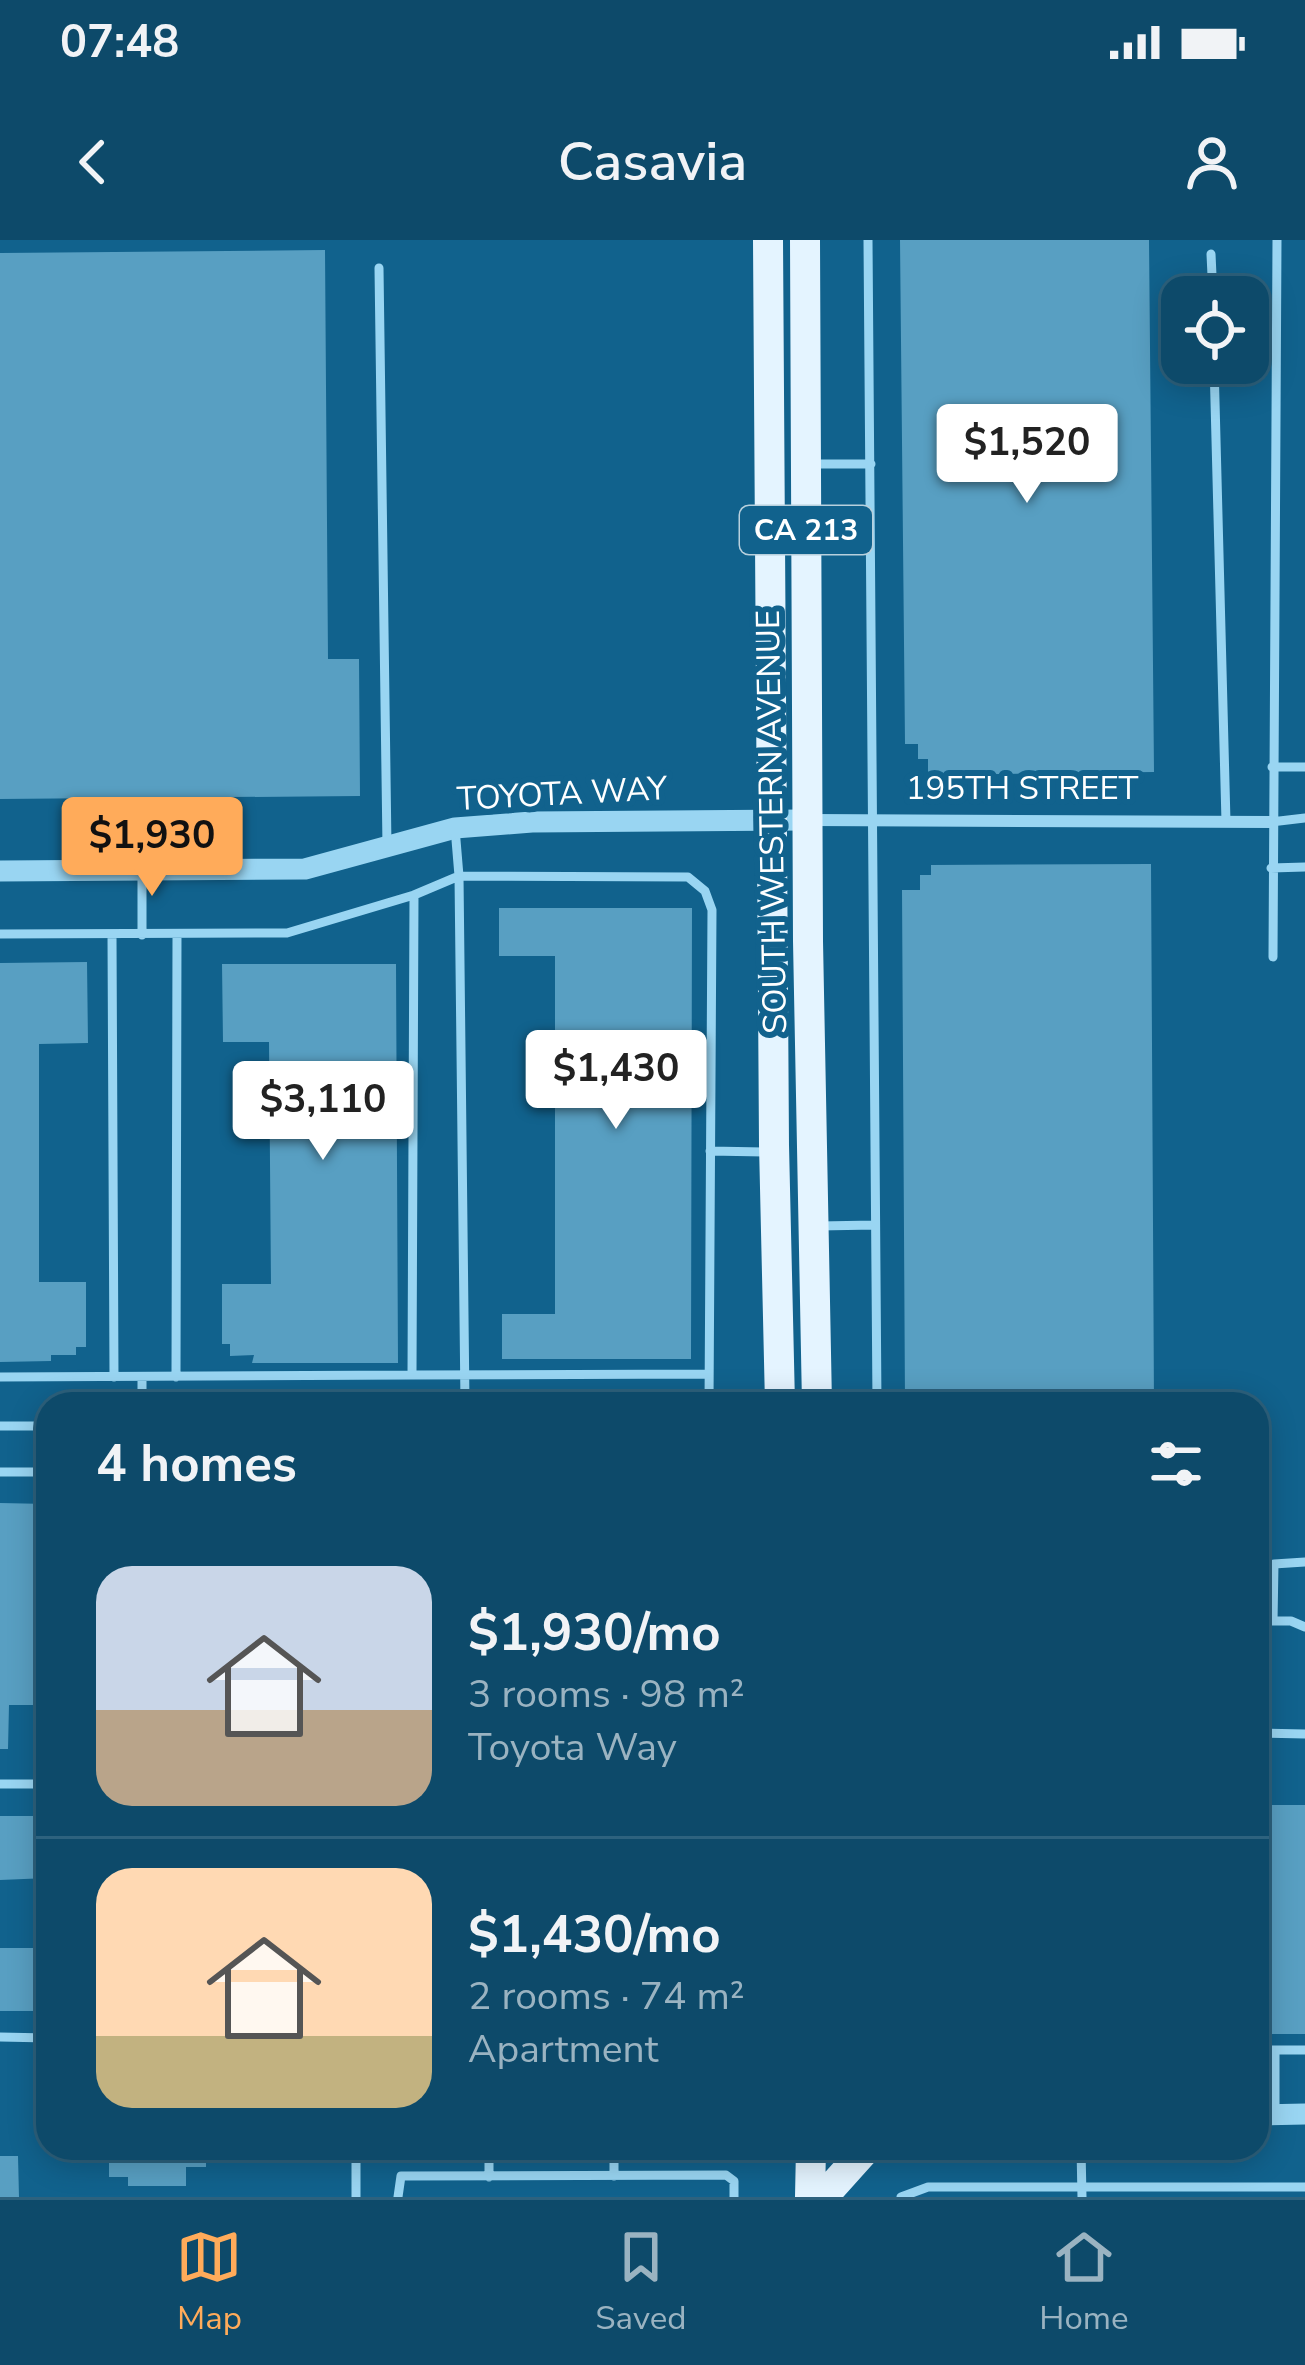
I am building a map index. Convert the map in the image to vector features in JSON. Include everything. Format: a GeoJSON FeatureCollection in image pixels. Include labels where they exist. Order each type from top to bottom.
{"type":"FeatureCollection","features":[{"type":"Feature","properties":{"kind":"main road","name":"SOUTH WESTERN AVENUE"},"geometry":{"type":"LineString","coordinates":[[768,240],[780,1392]]}},
{"type":"Feature","properties":{"kind":"main road","name":"SOUTH WESTERN AVENUE"},"geometry":{"type":"LineString","coordinates":[[805,240],[817,1392]]}},
{"type":"Feature","properties":{"kind":"main road"},"geometry":{"type":"LineString","coordinates":[[810,2197],[811,2160]]}},
{"type":"Feature","properties":{"kind":"main road"},"geometry":{"type":"LineString","coordinates":[[823,2197],[856,2160]]}},
{"type":"Feature","properties":{"kind":"street","name":"195TH STREET"},"geometry":{"type":"LineString","coordinates":[[772,821],[1271,821]]}},
{"type":"Feature","properties":{"kind":"street","name":"TOYOTA WAY"},"geometry":{"type":"LineString","coordinates":[[0,871],[305,868],[455,828],[532,822],[772,821]]}},
{"type":"Feature","properties":{"kind":"street"},"geometry":{"type":"LineString","coordinates":[[1269,2115],[1305,2114]]}},
{"type":"Feature","properties":{"kind":"lane"},"geometry":{"type":"LineString","coordinates":[[868,240],[877,1392]]}},
{"type":"Feature","properties":{"kind":"lane"},"geometry":{"type":"LineString","coordinates":[[1273,957],[1277,240]]}},
{"type":"Feature","properties":{"kind":"lane"},"geometry":{"type":"LineString","coordinates":[[1211,254],[1212,276]]}},
{"type":"Feature","properties":{"kind":"lane"},"geometry":{"type":"LineString","coordinates":[[379,268],[387,847]]}},
{"type":"Feature","properties":{"kind":"lane"},"geometry":{"type":"LineString","coordinates":[[1215,384],[1226,821]]}},
{"type":"Feature","properties":{"kind":"lane"},"geometry":{"type":"LineString","coordinates":[[806,464],[871,464]]}},
{"type":"Feature","properties":{"kind":"lane"},"geometry":{"type":"LineString","coordinates":[[1272,767],[1305,767]]}},
{"type":"Feature","properties":{"kind":"lane"},"geometry":{"type":"LineString","coordinates":[[1271,821],[1305,818]]}},
{"type":"Feature","properties":{"kind":"lane"},"geometry":{"type":"LineString","coordinates":[[187,823],[188,870]]}},
{"type":"Feature","properties":{"kind":"lane"},"geometry":{"type":"LineString","coordinates":[[455,828],[465,1392]]}},
{"type":"Feature","properties":{"kind":"lane"},"geometry":{"type":"LineString","coordinates":[[1271,868],[1305,867]]}},
{"type":"Feature","properties":{"kind":"lane"},"geometry":{"type":"LineString","coordinates":[[142,871],[142,935]]}},
{"type":"Feature","properties":{"kind":"lane"},"geometry":{"type":"LineString","coordinates":[[0,934],[287,934],[414,895],[459,876],[688,877],[705,891],[712,910],[709,1392]]}},
{"type":"Feature","properties":{"kind":"lane"},"geometry":{"type":"LineString","coordinates":[[412,1375],[414,895]]}},
{"type":"Feature","properties":{"kind":"lane"},"geometry":{"type":"LineString","coordinates":[[112,934],[114,1377]]}},
{"type":"Feature","properties":{"kind":"lane"},"geometry":{"type":"LineString","coordinates":[[176,1377],[177,935]]}},
{"type":"Feature","properties":{"kind":"lane"},"geometry":{"type":"LineString","coordinates":[[710,1151],[774,1152]]}},
{"type":"Feature","properties":{"kind":"lane"},"geometry":{"type":"LineString","coordinates":[[814,1226],[875,1225]]}},
{"type":"Feature","properties":{"kind":"lane"},"geometry":{"type":"LineString","coordinates":[[0,1378],[709,1374]]}},
{"type":"Feature","properties":{"kind":"lane"},"geometry":{"type":"LineString","coordinates":[[142,1377],[142,1392]]}},
{"type":"Feature","properties":{"kind":"lane"},"geometry":{"type":"LineString","coordinates":[[0,1426],[36,1426]]}},
{"type":"Feature","properties":{"kind":"lane"},"geometry":{"type":"LineString","coordinates":[[0,1472],[36,1472]]}},
{"type":"Feature","properties":{"kind":"lane"},"geometry":{"type":"LineString","coordinates":[[1273,1621],[1274,1564],[1305,1562]]}},
{"type":"Feature","properties":{"kind":"lane"},"geometry":{"type":"LineString","coordinates":[[1269,1621],[1291,1621],[1305,1627]]}},
{"type":"Feature","properties":{"kind":"lane"},"geometry":{"type":"LineString","coordinates":[[1269,1733],[1305,1734]]}},
{"type":"Feature","properties":{"kind":"lane"},"geometry":{"type":"LineString","coordinates":[[0,1784],[36,1784]]}},
{"type":"Feature","properties":{"kind":"lane"},"geometry":{"type":"LineString","coordinates":[[0,2037],[36,2038]]}},
{"type":"Feature","properties":{"kind":"lane"},"geometry":{"type":"LineString","coordinates":[[1269,2050],[1305,2050]]}},
{"type":"Feature","properties":{"kind":"lane"},"geometry":{"type":"LineString","coordinates":[[1269,2093],[1275,2050]]}},
{"type":"Feature","properties":{"kind":"lane"},"geometry":{"type":"LineString","coordinates":[[356,2160],[356,2197]]}},
{"type":"Feature","properties":{"kind":"lane"},"geometry":{"type":"LineString","coordinates":[[489,2160],[489,2177]]}},
{"type":"Feature","properties":{"kind":"lane"},"geometry":{"type":"LineString","coordinates":[[614,2160],[614,2176]]}},
{"type":"Feature","properties":{"kind":"lane"},"geometry":{"type":"LineString","coordinates":[[1082,2160],[1083,2192]]}},
{"type":"Feature","properties":{"kind":"lane"},"geometry":{"type":"LineString","coordinates":[[398,2197],[401,2176],[726,2175],[734,2181],[734,2197]]}},
{"type":"Feature","properties":{"kind":"lane"},"geometry":{"type":"LineString","coordinates":[[901,2197],[928,2187],[1083,2192],[1305,2187]]}},
{"type":"Feature","properties":{"kind":"building"},"geometry":{"type":"Polygon","coordinates":[[[900,240],[1149,240],[1154,772],[928,775],[928,759],[918,759],[918,744],[905,744],[900,240]]]}},
{"type":"Feature","properties":{"kind":"building"},"geometry":{"type":"Polygon","coordinates":[[[325,250],[328,659],[359,659],[360,796],[0,799],[0,253],[325,250]]]}},
{"type":"Feature","properties":{"kind":"building"},"geometry":{"type":"Polygon","coordinates":[[[1151,864],[1154,1392],[905,1392],[902,890],[920,890],[920,875],[931,875],[931,865],[1151,864]]]}},
{"type":"Feature","properties":{"kind":"building"},"geometry":{"type":"Polygon","coordinates":[[[499,908],[692,908],[691,1359],[502,1359],[502,1314],[555,1314],[555,956],[499,956],[499,908]]]}},
{"type":"Feature","properties":{"kind":"building"},"geometry":{"type":"Polygon","coordinates":[[[87,962],[88,1043],[39,1044],[39,1282],[86,1282],[86,1347],[76,1347],[76,1355],[51,1355],[51,1361],[0,1362],[0,963],[87,962]]]}},
{"type":"Feature","properties":{"kind":"building"},"geometry":{"type":"Polygon","coordinates":[[[222,964],[396,964],[398,1363],[252,1363],[254,1355],[230,1356],[230,1344],[222,1344],[222,1284],[271,1284],[269,1042],[223,1042],[222,964]]]}},
{"type":"Feature","properties":{"kind":"building"},"geometry":{"type":"Polygon","coordinates":[[[0,1503],[36,1504],[36,1705],[9,1705],[8,1749],[0,1749],[0,1503]]]}},
{"type":"Feature","properties":{"kind":"building"},"geometry":{"type":"Polygon","coordinates":[[[1269,1805],[1305,1805],[1305,2034],[1269,2034],[1269,1805]]]}},
{"type":"Feature","properties":{"kind":"building"},"geometry":{"type":"Polygon","coordinates":[[[0,1816],[36,1816],[36,1878],[0,1880],[0,1816]]]}},
{"type":"Feature","properties":{"kind":"building"},"geometry":{"type":"Polygon","coordinates":[[[0,1948],[36,1948],[36,2011],[0,2011],[0,1948]]]}},
{"type":"Feature","properties":{"kind":"building"},"geometry":{"type":"Polygon","coordinates":[[[0,2156],[18,2156],[19,2197],[0,2197],[0,2156]]]}},
{"type":"Feature","properties":{"kind":"building"},"geometry":{"type":"Polygon","coordinates":[[[109,2160],[206,2160],[206,2167],[186,2167],[186,2186],[128,2186],[128,2177],[109,2177],[109,2160]]]}}]}
